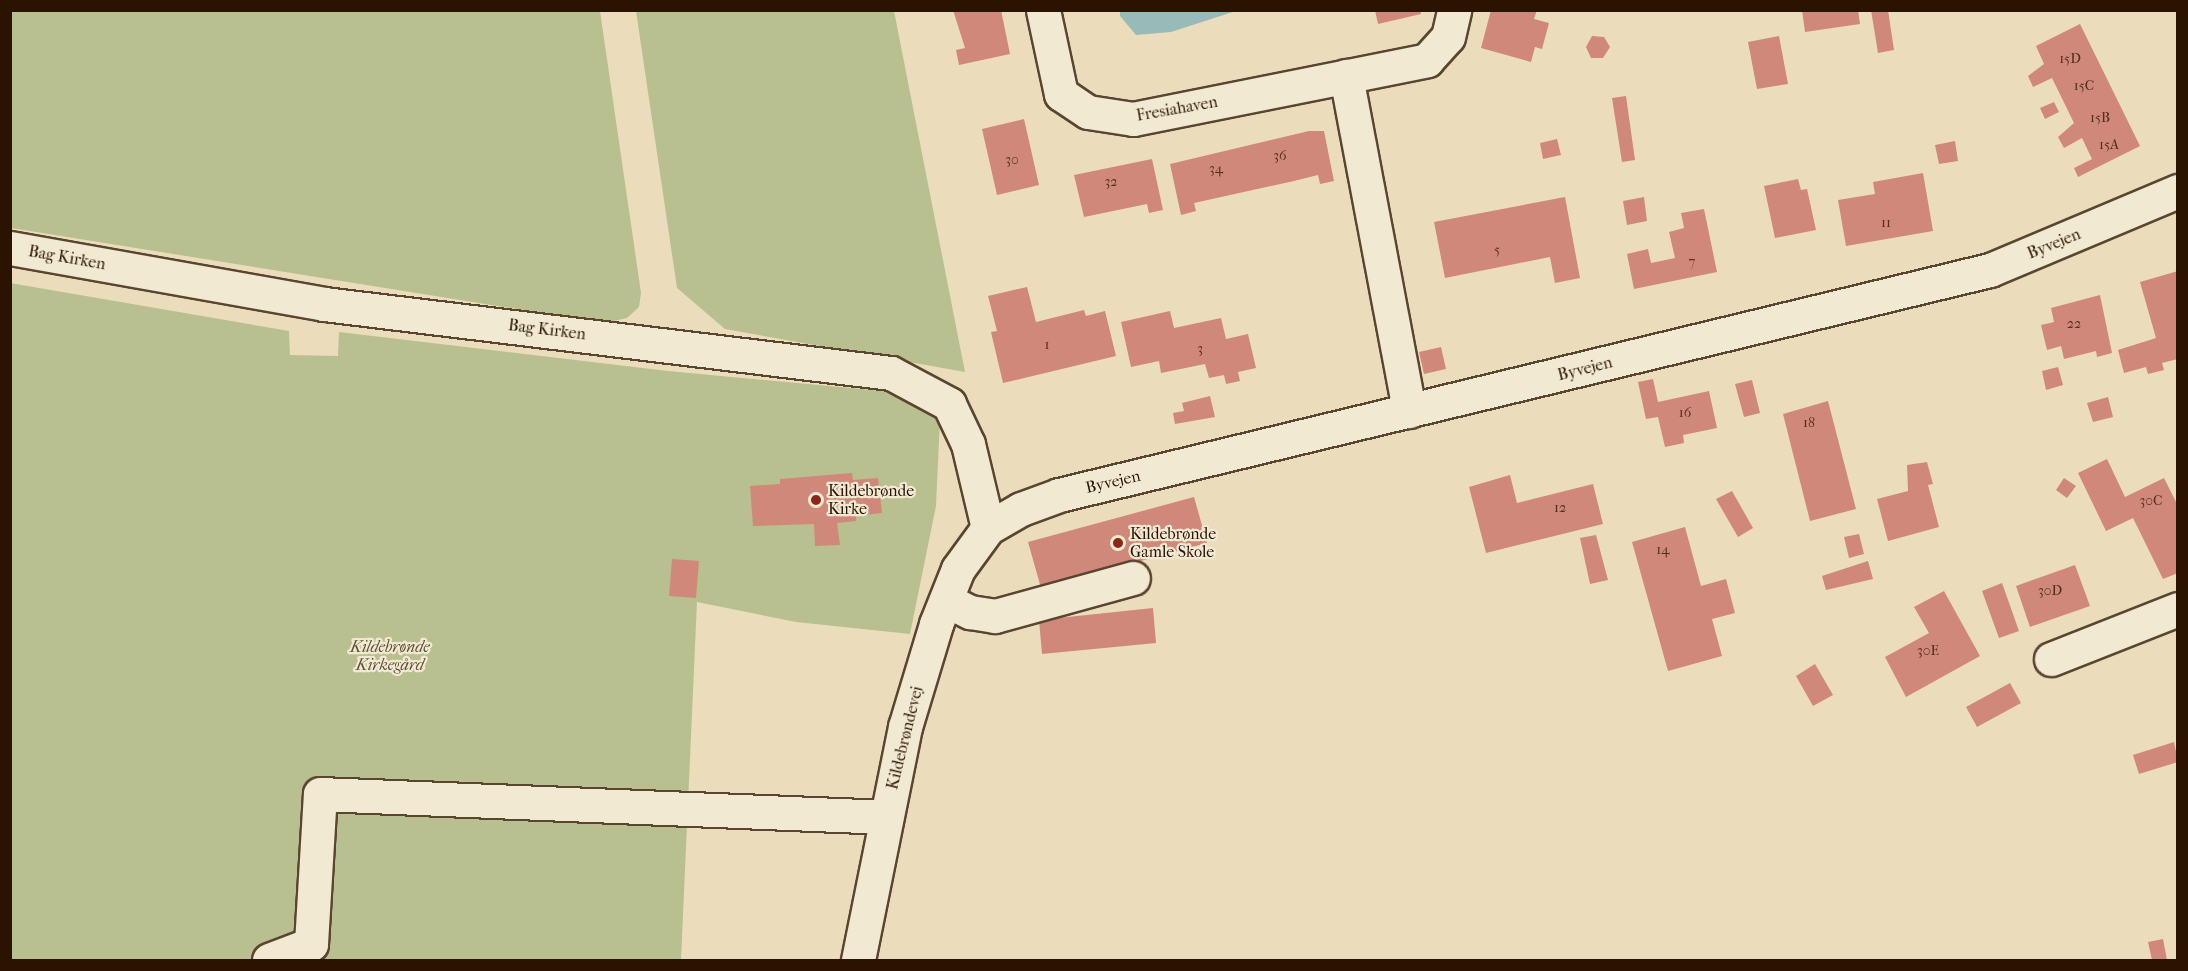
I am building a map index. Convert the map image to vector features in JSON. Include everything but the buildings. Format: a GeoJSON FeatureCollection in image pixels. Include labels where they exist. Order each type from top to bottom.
{"type":"FeatureCollection","features":[{"type":"Feature","properties":{"kind":"street","name":"Fresiahaven"},"geometry":{"type":"LineString","coordinates":[[1043,10],[1061,94],[1088,112],[1133,119],[1427,60],[1448,37],[1454,10]]}},
{"type":"Feature","properties":{"kind":"street"},"geometry":{"type":"LineString","coordinates":[[1346,76],[1409,411]]}},
{"type":"Feature","properties":{"kind":"street","name":"Byvejen"},"geometry":{"type":"LineString","coordinates":[[988,528],[1021,509],[1059,495],[1990,270],[2178,191]]}},
{"type":"Feature","properties":{"kind":"street","name":"Bag Kirken"},"geometry":{"type":"LineString","coordinates":[[10,248],[324,304],[891,373],[949,404],[968,444],[988,528]]}},
{"type":"Feature","properties":{"kind":"street","name":"Kildebrøndevej"},"geometry":{"type":"LineString","coordinates":[[858,960],[905,728],[958,569],[988,528]]}},
{"type":"Feature","properties":{"kind":"street"},"geometry":{"type":"LineString","coordinates":[[946,600],[970,612],[994,616],[1133,578]]}},
{"type":"Feature","properties":{"kind":"street"},"geometry":{"type":"LineString","coordinates":[[2051,659],[2178,609]]}},
{"type":"Feature","properties":{"kind":"street"},"geometry":{"type":"LineString","coordinates":[[269,960],[311,944],[320,794],[887,817]]}},
{"type":"Feature","properties":{"kind":"green space"},"geometry":{"type":"Polygon","coordinates":[[[10,11],[600,11],[641,293],[639,307],[627,318],[604,323],[11,228],[10,11]]]}},
{"type":"Feature","properties":{"kind":"green space"},"geometry":{"type":"Polygon","coordinates":[[[636,11],[894,11],[965,372],[725,329],[677,288],[636,11]]]}},
{"type":"Feature","properties":{"kind":"green space","name":"Kildebrønde Kirkegård"},"geometry":{"type":"Polygon","coordinates":[[[10,283],[289,331],[290,355],[338,356],[339,332],[668,371],[883,391],[940,419],[936,506],[910,634],[796,622],[697,602],[681,960],[11,960],[10,283]]]}},
{"type":"Feature","properties":{"kind":"water"},"geometry":{"type":"Polygon","coordinates":[[[1120,10],[1236,11],[1171,32],[1136,35],[1120,16],[1120,10]]]}},
{"type":"Feature","properties":{"kind":"place","name":"Kildebrønde Kirke"},"geometry":{"type":"Point","coordinates":[816,500]}},
{"type":"Feature","properties":{"kind":"place","name":"Kildebrønde Gamle Skole"},"geometry":{"type":"Point","coordinates":[1118,543]}}]}
